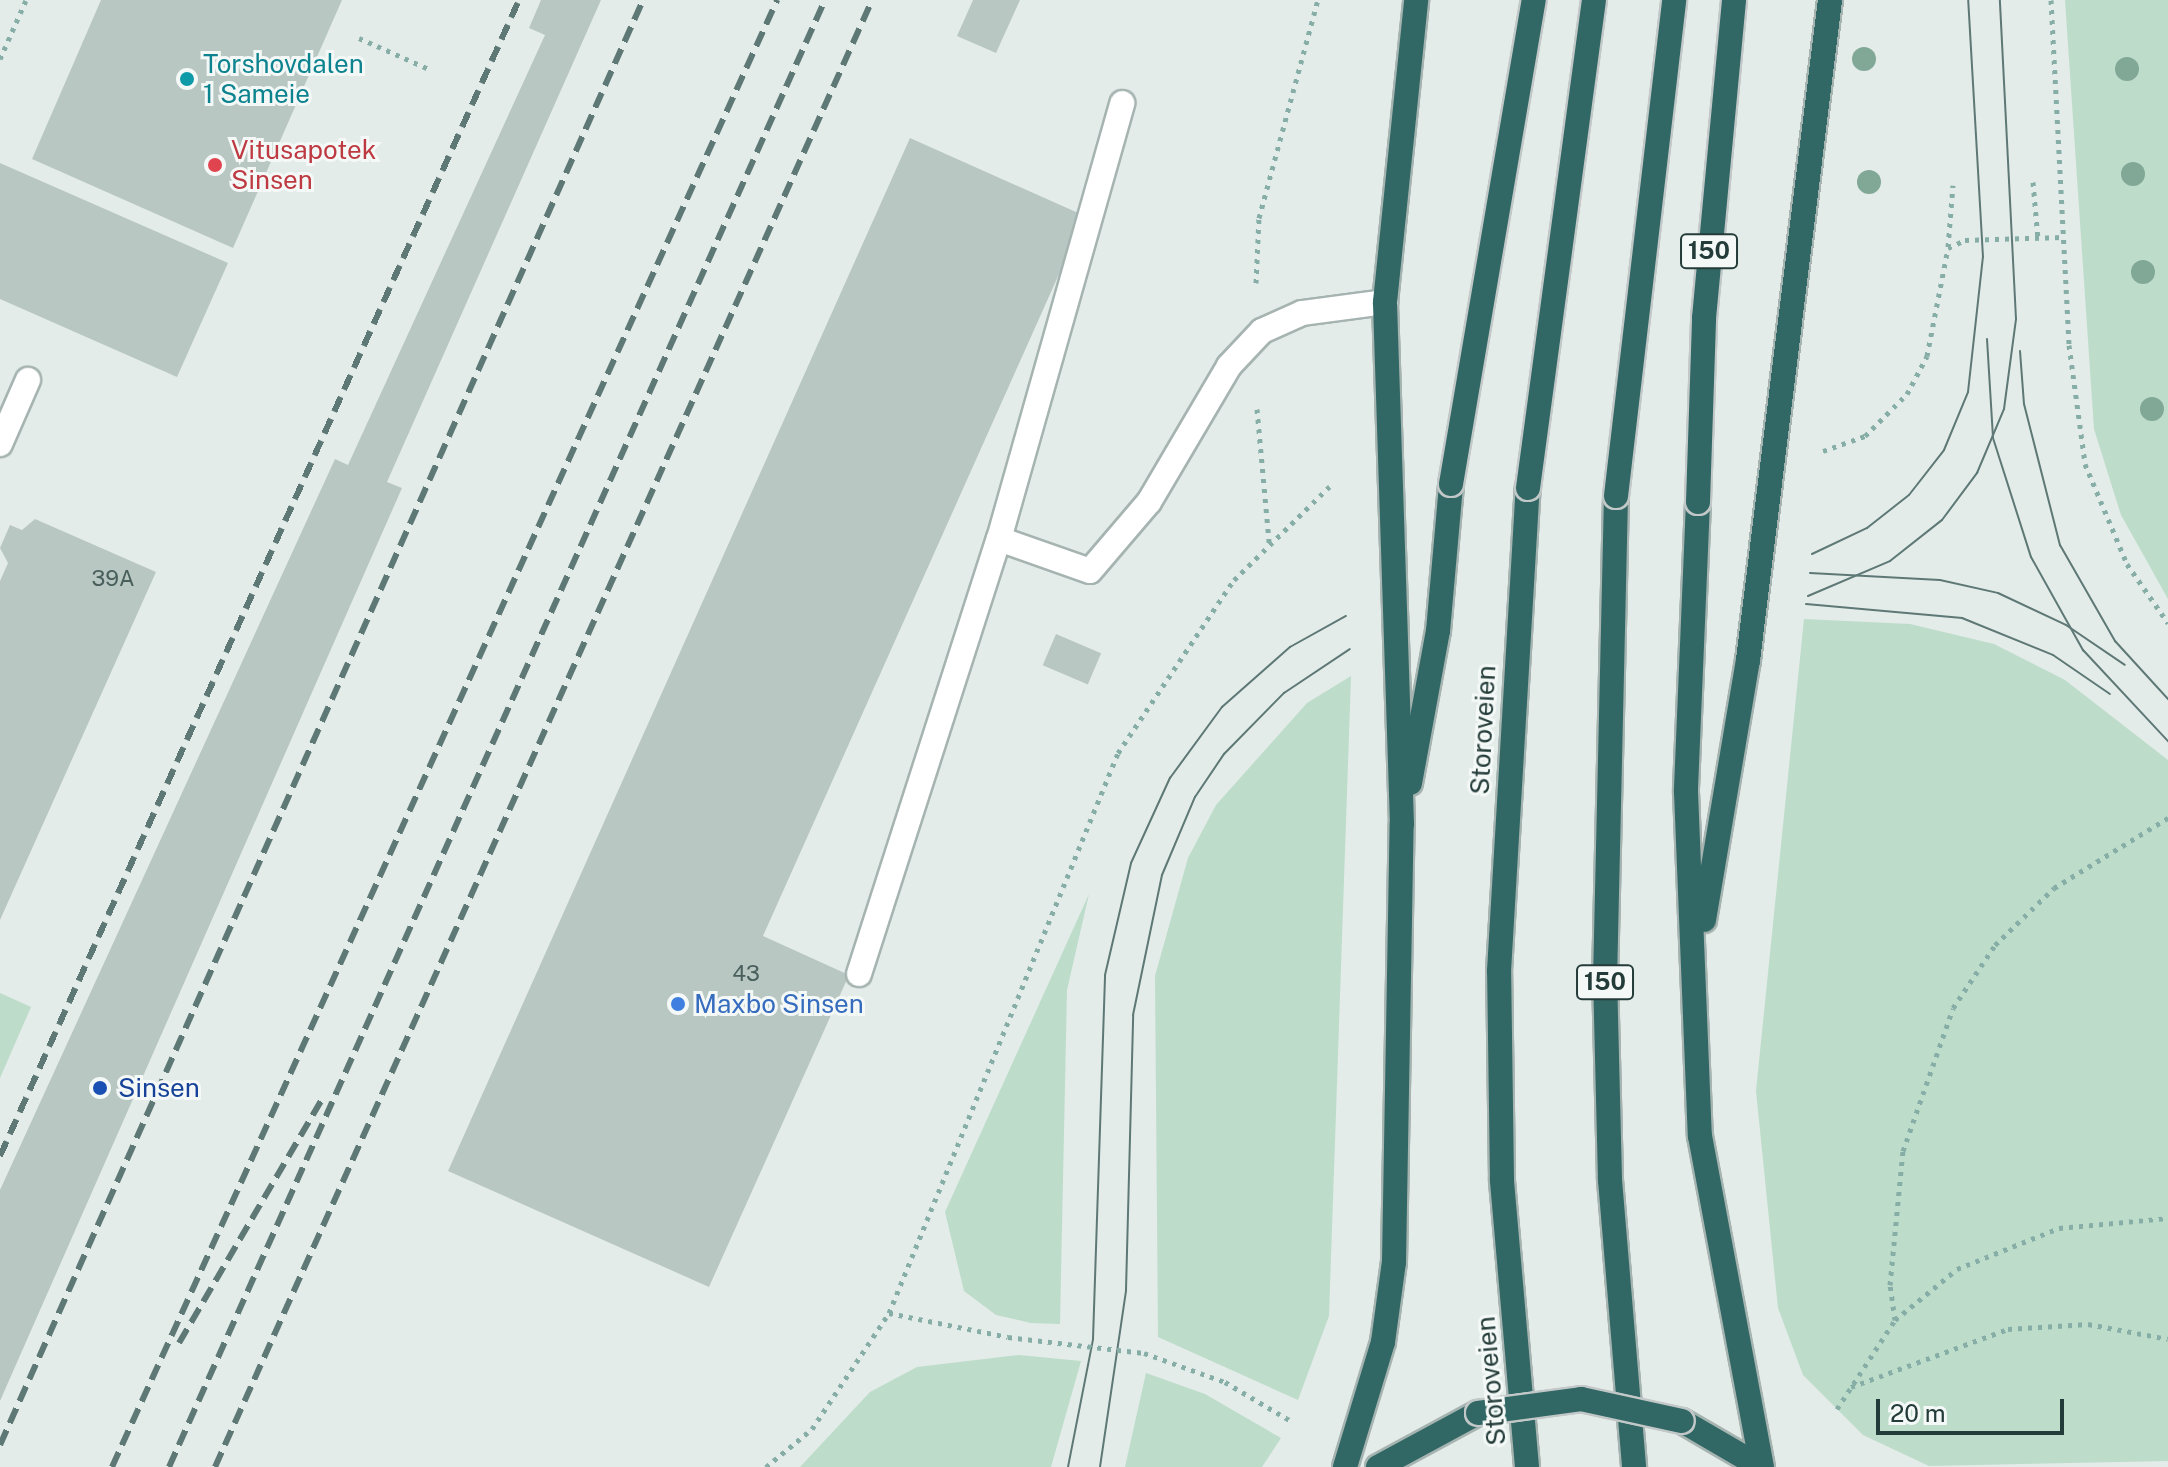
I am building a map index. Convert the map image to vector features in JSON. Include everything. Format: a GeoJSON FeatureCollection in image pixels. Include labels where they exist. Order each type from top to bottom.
{"type":"FeatureCollection","features":[{"type":"Feature","properties":{"kind":"highway"},"geometry":{"type":"LineString","coordinates":[[1345,1467],[1383,1342],[1394,1262],[1402,824],[1385,302],[1416,0]]}},
{"type":"Feature","properties":{"kind":"highway"},"geometry":{"type":"LineString","coordinates":[[1402,824],[1438,631],[1451,484],[1534,0]]}},
{"type":"Feature","properties":{"kind":"highway","name":"Storoveien"},"geometry":{"type":"LineString","coordinates":[[1527,1467],[1502,1179],[1499,971],[1528,488],[1594,0]]}},
{"type":"Feature","properties":{"kind":"highway","name":"150"},"geometry":{"type":"LineString","coordinates":[[1634,1467],[1610,1180],[1605,975],[1616,496],[1674,0]]}},
{"type":"Feature","properties":{"kind":"highway","name":"150"},"geometry":{"type":"LineString","coordinates":[[1734,0],[1704,318],[1686,792],[1697,961],[1700,1136],[1761,1467]]}},
{"type":"Feature","properties":{"kind":"highway","name":"150"},"geometry":{"type":"LineString","coordinates":[[1697,961],[1748,660],[1830,0]]}},
{"type":"Feature","properties":{"kind":"highway"},"geometry":{"type":"LineString","coordinates":[[1378,1467],[1478,1413],[1581,1399],[1682,1421],[1761,1467]]}},
{"type":"Feature","properties":{"kind":"lane"},"geometry":{"type":"LineString","coordinates":[[859,974],[999,539],[1122,103]]}},
{"type":"Feature","properties":{"kind":"lane"},"geometry":{"type":"LineString","coordinates":[[999,539],[1090,571],[1149,502],[1229,366],[1262,331],[1302,313],[1385,302]]}},
{"type":"Feature","properties":{"kind":"lane"},"geometry":{"type":"LineString","coordinates":[[0,444],[28,380]]}},
{"type":"Feature","properties":{"kind":"path"},"geometry":{"type":"LineString","coordinates":[[0,59],[26,0]]}},
{"type":"Feature","properties":{"kind":"path"},"geometry":{"type":"LineString","coordinates":[[1256,286],[1259,218],[1318,0]]}},
{"type":"Feature","properties":{"kind":"path"},"geometry":{"type":"LineString","coordinates":[[2051,0],[2063,237],[2085,464],[2127,564],[2168,623]]}},
{"type":"Feature","properties":{"kind":"path"},"geometry":{"type":"LineString","coordinates":[[359,38],[429,69]]}},
{"type":"Feature","properties":{"kind":"path"},"geometry":{"type":"LineString","coordinates":[[2033,182],[2038,239]]}},
{"type":"Feature","properties":{"kind":"path"},"geometry":{"type":"LineString","coordinates":[[1823,451],[1865,436],[1907,394],[1927,356],[1948,248],[1953,185]]}},
{"type":"Feature","properties":{"kind":"path"},"geometry":{"type":"LineString","coordinates":[[1948,248],[1965,240],[2063,237]]}},
{"type":"Feature","properties":{"kind":"path"},"geometry":{"type":"LineString","coordinates":[[1257,402],[1269,543]]}},
{"type":"Feature","properties":{"kind":"path"},"geometry":{"type":"LineString","coordinates":[[766,1467],[812,1429],[889,1313],[1118,753],[1193,633],[1269,543],[1330,486]]}},
{"type":"Feature","properties":{"kind":"path"},"geometry":{"type":"LineString","coordinates":[[1895,1320],[1890,1285],[1903,1151],[1953,1008],[1995,945],[2043,897],[2168,818]]}},
{"type":"Feature","properties":{"kind":"path"},"geometry":{"type":"LineString","coordinates":[[1837,1409],[1895,1320],[1957,1269],[2019,1238],[2168,1218]]}},
{"type":"Feature","properties":{"kind":"path"},"geometry":{"type":"LineString","coordinates":[[889,1313],[1008,1337],[1144,1353],[1225,1382],[1291,1421]]}},
{"type":"Feature","properties":{"kind":"path"},"geometry":{"type":"LineString","coordinates":[[1850,1388],[2008,1329],[2088,1324],[2168,1339]]}},
{"type":"Feature","properties":{"kind":"green space"},"geometry":{"type":"Polygon","coordinates":[[[2065,0],[2168,0],[2168,599],[2121,515],[2094,429],[2065,0]]]}},
{"type":"Feature","properties":{"kind":"green space"},"geometry":{"type":"Polygon","coordinates":[[[1804,619],[1910,624],[1994,644],[2065,680],[2168,760],[2168,1461],[1929,1466],[1863,1435],[1803,1375],[1778,1308],[1756,1091],[1804,619]]]}},
{"type":"Feature","properties":{"kind":"green space"},"geometry":{"type":"Polygon","coordinates":[[[1351,676],[1329,1316],[1298,1400],[1158,1337],[1155,976],[1188,858],[1216,805],[1307,703],[1351,676]]]}},
{"type":"Feature","properties":{"kind":"green space"},"geometry":{"type":"Polygon","coordinates":[[[1089,894],[1067,990],[1060,1324],[1031,1323],[996,1315],[964,1291],[945,1212],[1089,894]]]}},
{"type":"Feature","properties":{"kind":"green space"},"geometry":{"type":"Polygon","coordinates":[[[0,993],[31,1007],[0,1078],[0,993]]]}},
{"type":"Feature","properties":{"kind":"green space"},"geometry":{"type":"Polygon","coordinates":[[[1019,1355],[1081,1361],[1051,1467],[800,1467],[870,1392],[917,1367],[1019,1355]]]}},
{"type":"Feature","properties":{"kind":"green space"},"geometry":{"type":"Polygon","coordinates":[[[1146,1373],[1205,1394],[1281,1438],[1262,1467],[1125,1467],[1146,1373]]]}},
{"type":"Feature","properties":{"kind":"building","name":"Torshovdalen 1 Sameie"},"geometry":{"type":"Polygon","coordinates":[[[101,0],[342,0],[233,248],[32,159],[101,0]]]}},
{"type":"Feature","properties":{"kind":"building"},"geometry":{"type":"Polygon","coordinates":[[[541,0],[601,0],[387,482],[402,488],[0,1401],[0,1190],[335,459],[348,465],[545,35],[529,28],[541,0]]]}},
{"type":"Feature","properties":{"kind":"building"},"geometry":{"type":"Polygon","coordinates":[[[973,0],[1020,0],[996,53],[957,36],[973,0]]]}},
{"type":"Feature","properties":{"kind":"building"},"geometry":{"type":"Polygon","coordinates":[[[910,138],[1085,216],[763,936],[849,975],[709,1287],[448,1171],[910,138]]]}},
{"type":"Feature","properties":{"kind":"building"},"geometry":{"type":"Polygon","coordinates":[[[0,163],[228,263],[177,377],[0,299],[0,163]]]}},
{"type":"Feature","properties":{"kind":"building"},"geometry":{"type":"Polygon","coordinates":[[[35,519],[156,572],[0,920],[0,581],[8,563],[0,548],[10,525],[22,530],[35,519]]]}},
{"type":"Feature","properties":{"kind":"building"},"geometry":{"type":"Polygon","coordinates":[[[1056,634],[1101,653],[1088,684],[1043,665],[1056,634]]]}},
{"type":"Feature","properties":{"kind":"tram line"},"geometry":{"type":"LineString","coordinates":[[1812,554],[1867,528],[1909,495],[1944,450],[1968,392],[1983,257],[1968,0]]}},
{"type":"Feature","properties":{"kind":"tram line"},"geometry":{"type":"LineString","coordinates":[[1808,596],[1890,561],[1942,520],[1977,473],[2004,409],[2016,319],[2000,0]]}},
{"type":"Feature","properties":{"kind":"tram line"},"geometry":{"type":"LineString","coordinates":[[1987,339],[1993,438],[2031,557],[2083,650],[2168,741]]}},
{"type":"Feature","properties":{"kind":"tram line"},"geometry":{"type":"LineString","coordinates":[[2020,351],[2024,404],[2060,545],[2115,641],[2168,699]]}},
{"type":"Feature","properties":{"kind":"tram line"},"geometry":{"type":"LineString","coordinates":[[1810,573],[1940,580],[1998,593],[2066,625],[2125,665]]}},
{"type":"Feature","properties":{"kind":"tram line"},"geometry":{"type":"LineString","coordinates":[[1806,604],[1962,618],[2053,655],[2110,694]]}},
{"type":"Feature","properties":{"kind":"tram line"},"geometry":{"type":"LineString","coordinates":[[1068,1467],[1093,1339],[1105,975],[1131,863],[1170,778],[1222,707],[1290,647],[1346,616]]}},
{"type":"Feature","properties":{"kind":"tram line"},"geometry":{"type":"LineString","coordinates":[[1100,1467],[1126,1290],[1133,1015],[1162,875],[1195,797],[1224,754],[1284,693],[1350,649]]}},
{"type":"Feature","properties":{"kind":"railway"},"geometry":{"type":"LineString","coordinates":[[0,1156],[519,0]]}},
{"type":"Feature","properties":{"kind":"railway"},"geometry":{"type":"LineString","coordinates":[[0,1445],[643,0]]}},
{"type":"Feature","properties":{"kind":"railway"},"geometry":{"type":"LineString","coordinates":[[112,1467],[777,0]]}},
{"type":"Feature","properties":{"kind":"railway"},"geometry":{"type":"LineString","coordinates":[[169,1467],[825,0]]}},
{"type":"Feature","properties":{"kind":"railway"},"geometry":{"type":"LineString","coordinates":[[215,1467],[872,0]]}},
{"type":"Feature","properties":{"kind":"railway"},"geometry":{"type":"LineString","coordinates":[[179,1343],[321,1101]]}},
{"type":"Feature","properties":{"kind":"place","name":"Torshovdalen 1 Sameie"},"geometry":{"type":"Point","coordinates":[187,79]}},
{"type":"Feature","properties":{"kind":"place","name":"Vitusapotek Sinsen"},"geometry":{"type":"Point","coordinates":[215,165]}},
{"type":"Feature","properties":{"kind":"place","name":"Maxbo Sinsen"},"geometry":{"type":"Point","coordinates":[678,1004]}},
{"type":"Feature","properties":{"kind":"place","name":"Sinsen"},"geometry":{"type":"Point","coordinates":[100,1088]}}]}
